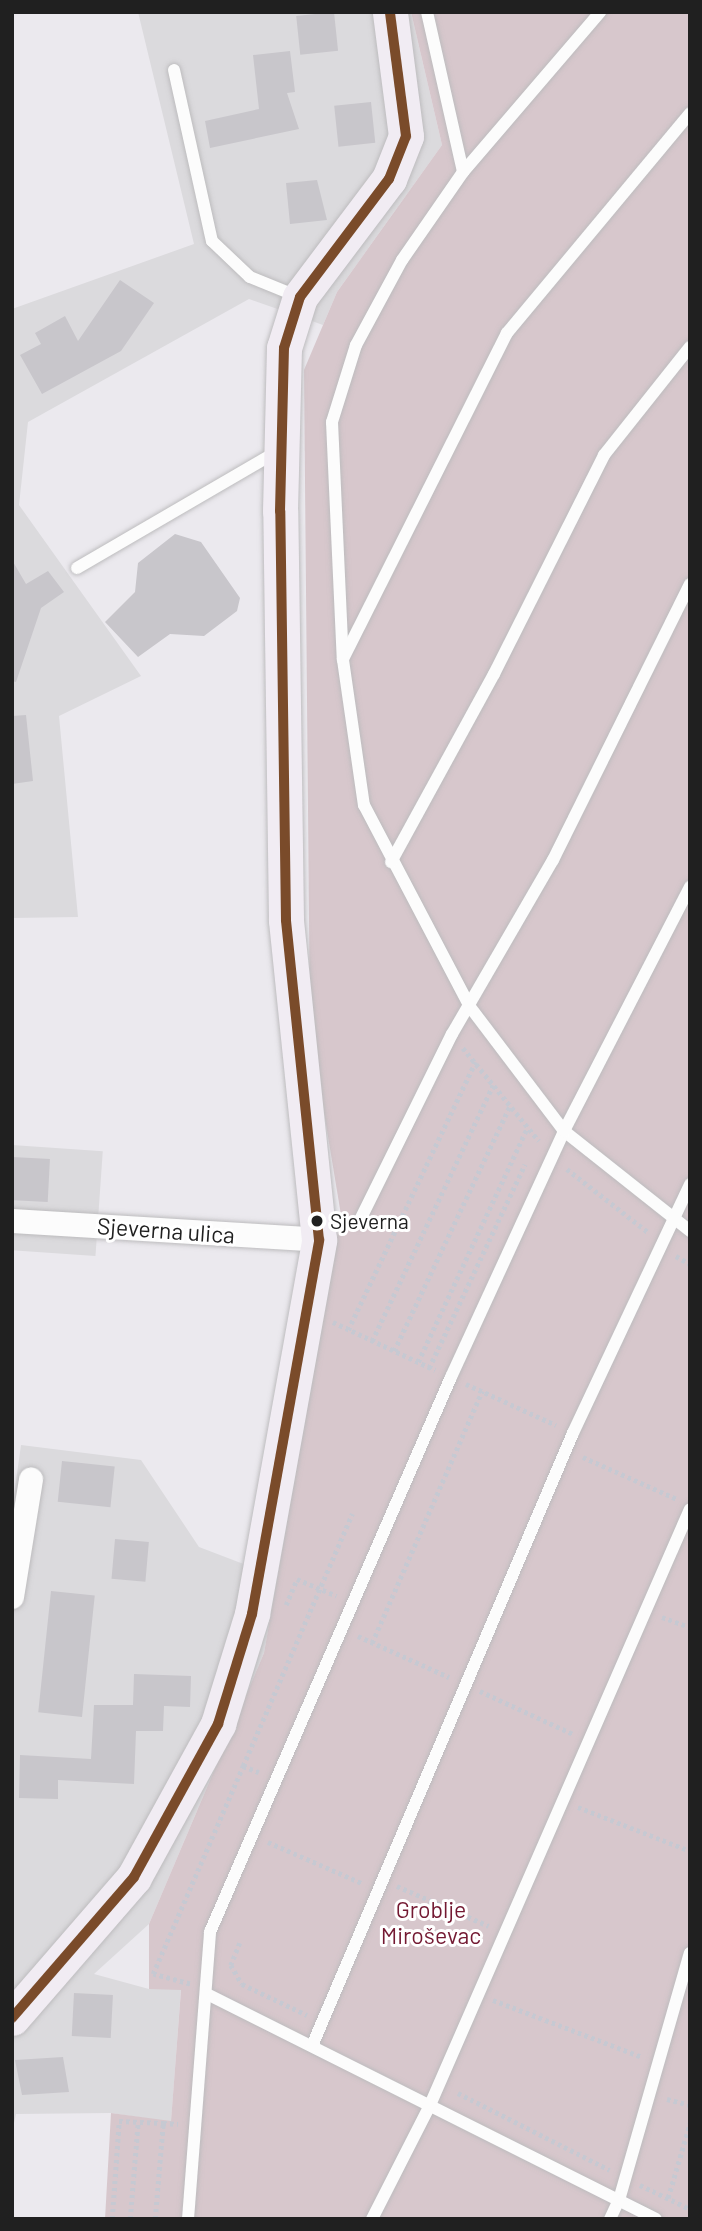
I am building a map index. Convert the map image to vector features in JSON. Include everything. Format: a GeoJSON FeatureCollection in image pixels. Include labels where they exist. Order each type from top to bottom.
{"type":"FeatureCollection","features":[{"type":"Feature","properties":{"kind":"street"},"geometry":{"type":"LineString","coordinates":[[12,2018],[134,1877],[218,1724],[252,1614],[319,1240],[286,920],[282,449],[284,348],[300,297],[389,179],[406,136],[390,12]]}},
{"type":"Feature","properties":{"kind":"street","name":"Sjeverna ulica"},"geometry":{"type":"LineString","coordinates":[[12,1221],[319,1240]]}},
{"type":"Feature","properties":{"kind":"street"},"geometry":{"type":"LineString","coordinates":[[12,1597],[31,1480]]}},
{"type":"Feature","properties":{"kind":"lane"},"geometry":{"type":"LineString","coordinates":[[600,12],[463,172],[402,260],[356,345],[332,422],[343,660],[364,805],[391,862],[470,1007],[561,1125],[671,1219],[690,1231]]}},
{"type":"Feature","properties":{"kind":"lane"},"geometry":{"type":"LineString","coordinates":[[427,13],[463,172]]}},
{"type":"Feature","properties":{"kind":"lane"},"geometry":{"type":"LineString","coordinates":[[174,70],[212,241],[250,277],[300,297]]}},
{"type":"Feature","properties":{"kind":"lane"},"geometry":{"type":"LineString","coordinates":[[343,660],[507,333],[690,113]]}},
{"type":"Feature","properties":{"kind":"lane"},"geometry":{"type":"LineString","coordinates":[[391,862],[494,674],[604,455],[690,347]]}},
{"type":"Feature","properties":{"kind":"lane"},"geometry":{"type":"LineString","coordinates":[[77,568],[282,449]]}},
{"type":"Feature","properties":{"kind":"lane"},"geometry":{"type":"LineString","coordinates":[[359,1222],[452,1034],[554,860],[690,584]]}},
{"type":"Feature","properties":{"kind":"lane"},"geometry":{"type":"LineString","coordinates":[[188,2219],[210,1932],[351,1602],[561,1125],[690,887]]}},
{"type":"Feature","properties":{"kind":"lane"},"geometry":{"type":"LineString","coordinates":[[313,2046],[378,1884],[566,1449],[671,1219],[690,1184]]}},
{"type":"Feature","properties":{"kind":"lane"},"geometry":{"type":"LineString","coordinates":[[372,2219],[430,2105],[690,1507]]}},
{"type":"Feature","properties":{"kind":"lane"},"geometry":{"type":"LineString","coordinates":[[610,2219],[626,2178],[690,1953]]}},
{"type":"Feature","properties":{"kind":"lane"},"geometry":{"type":"LineString","coordinates":[[207,1992],[656,2219]]}},
{"type":"Feature","properties":{"kind":"path"},"geometry":{"type":"LineString","coordinates":[[348,1330],[475,1062]]}},
{"type":"Feature","properties":{"kind":"path"},"geometry":{"type":"LineString","coordinates":[[372,1341],[493,1085]]}},
{"type":"Feature","properties":{"kind":"path"},"geometry":{"type":"LineString","coordinates":[[394,1351],[509,1106]]}},
{"type":"Feature","properties":{"kind":"path"},"geometry":{"type":"LineString","coordinates":[[429,1368],[537,1140],[561,1125]]}},
{"type":"Feature","properties":{"kind":"path"},"geometry":{"type":"LineString","coordinates":[[417,1362],[527,1128]]}},
{"type":"Feature","properties":{"kind":"path"},"geometry":{"type":"LineString","coordinates":[[372,1643],[482,1391]]}},
{"type":"Feature","properties":{"kind":"path"},"geometry":{"type":"LineString","coordinates":[[566,1449],[690,1507]]}},
{"type":"Feature","properties":{"kind":"path"},"geometry":{"type":"LineString","coordinates":[[207,1992],[153,1974],[352,1514]]}},
{"type":"Feature","properties":{"kind":"path"},"geometry":{"type":"LineString","coordinates":[[282,1614],[297,1578],[351,1602]]}},
{"type":"Feature","properties":{"kind":"path"},"geometry":{"type":"LineString","coordinates":[[645,1611],[690,1627]]}},
{"type":"Feature","properties":{"kind":"path"},"geometry":{"type":"LineString","coordinates":[[243,1766],[275,1778]]}},
{"type":"Feature","properties":{"kind":"path"},"geometry":{"type":"LineString","coordinates":[[561,1800],[690,1851]]}},
{"type":"Feature","properties":{"kind":"path"},"geometry":{"type":"LineString","coordinates":[[251,1834],[503,1932]]}},
{"type":"Feature","properties":{"kind":"path"},"geometry":{"type":"LineString","coordinates":[[240,1943],[231,1965],[242,1984],[322,2023]]}},
{"type":"Feature","properties":{"kind":"path"},"geometry":{"type":"LineString","coordinates":[[476,1994],[658,2063]]}},
{"type":"Feature","properties":{"kind":"path"},"geometry":{"type":"LineString","coordinates":[[458,2093],[690,2208]]}},
{"type":"Feature","properties":{"kind":"path"},"geometry":{"type":"LineString","coordinates":[[111,2219],[119,2121],[196,2126]]}},
{"type":"Feature","properties":{"kind":"path"},"geometry":{"type":"LineString","coordinates":[[130,2219],[138,2122]]}},
{"type":"Feature","properties":{"kind":"path"},"geometry":{"type":"LineString","coordinates":[[155,2219],[163,2123]]}},
{"type":"Feature","properties":{"kind":"path"},"geometry":{"type":"LineString","coordinates":[[668,2198],[690,2123]]}},
{"type":"Feature","properties":{"kind":"shaded area"},"geometry":{"type":"Polygon","coordinates":[[[138,12],[411,12],[442,145],[337,292],[323,325],[249,299],[28,422],[19,505],[141,676],[59,716],[78,917],[12,918],[12,309],[194,244],[138,12]]]}},
{"type":"Feature","properties":{"kind":"shaded area"},"geometry":{"type":"Polygon","coordinates":[[[12,1145],[103,1151],[95,1256],[12,1250],[12,1145]]]}},
{"type":"Feature","properties":{"kind":"shaded area"},"geometry":{"type":"Polygon","coordinates":[[[21,1445],[141,1460],[199,1547],[278,1577],[264,1653],[149,1924],[94,1974],[149,1989],[181,1989],[171,2122],[111,2113],[16,2114],[12,2132],[12,1510],[21,1445]]]}},
{"type":"Feature","properties":{"kind":"green space","name":"Groblje Miroševac"},"geometry":{"type":"Polygon","coordinates":[[[411,12],[690,12],[690,2219],[105,2219],[111,2113],[171,2121],[181,1990],[149,1989],[149,1924],[264,1653],[341,1215],[310,1028],[304,370],[337,292],[442,145],[411,12]]]}},
{"type":"Feature","properties":{"kind":"building"},"geometry":{"type":"Polygon","coordinates":[[[334,12],[338,51],[300,55],[296,16],[334,12]]]}},
{"type":"Feature","properties":{"kind":"building"},"geometry":{"type":"Polygon","coordinates":[[[290,51],[295,92],[287,93],[299,129],[210,148],[205,121],[259,109],[253,55],[290,51]]]}},
{"type":"Feature","properties":{"kind":"building"},"geometry":{"type":"Polygon","coordinates":[[[371,102],[375,143],[338,147],[334,106],[371,102]]]}},
{"type":"Feature","properties":{"kind":"building"},"geometry":{"type":"Polygon","coordinates":[[[317,180],[327,220],[290,224],[286,183],[317,180]]]}},
{"type":"Feature","properties":{"kind":"building"},"geometry":{"type":"Polygon","coordinates":[[[120,280],[154,303],[121,351],[42,394],[20,355],[41,344],[35,333],[65,316],[78,341],[120,280]]]}},
{"type":"Feature","properties":{"kind":"building"},"geometry":{"type":"Polygon","coordinates":[[[175,534],[201,542],[240,598],[237,611],[204,636],[170,634],[138,657],[105,622],[135,592],[138,563],[175,534]]]}},
{"type":"Feature","properties":{"kind":"building"},"geometry":{"type":"Polygon","coordinates":[[[12,560],[26,584],[48,571],[64,592],[41,608],[16,682],[12,681],[12,560]]]}},
{"type":"Feature","properties":{"kind":"building"},"geometry":{"type":"Polygon","coordinates":[[[26,715],[33,781],[12,784],[12,716],[26,715]]]}},
{"type":"Feature","properties":{"kind":"building"},"geometry":{"type":"Polygon","coordinates":[[[12,1157],[50,1159],[48,1202],[12,1200],[12,1157]]]}},
{"type":"Feature","properties":{"kind":"building"},"geometry":{"type":"Polygon","coordinates":[[[62,1461],[115,1467],[110,1507],[58,1502],[62,1461]]]}},
{"type":"Feature","properties":{"kind":"building"},"geometry":{"type":"Polygon","coordinates":[[[115,1539],[149,1542],[145,1582],[112,1579],[115,1539]]]}},
{"type":"Feature","properties":{"kind":"building"},"geometry":{"type":"Polygon","coordinates":[[[51,1591],[95,1596],[82,1717],[38,1712],[51,1591]]]}},
{"type":"Feature","properties":{"kind":"building"},"geometry":{"type":"Polygon","coordinates":[[[134,1674],[191,1676],[190,1707],[164,1706],[163,1731],[136,1731],[134,1784],[58,1780],[58,1799],[19,1798],[20,1755],[91,1759],[94,1705],[133,1705],[134,1674]]]}},
{"type":"Feature","properties":{"kind":"building"},"geometry":{"type":"Polygon","coordinates":[[[74,1993],[113,1995],[111,2038],[72,2036],[74,1993]]]}},
{"type":"Feature","properties":{"kind":"building"},"geometry":{"type":"Polygon","coordinates":[[[63,2057],[69,2092],[22,2095],[15,2060],[63,2057]]]}},
{"type":"Feature","properties":{"kind":"transit line"},"geometry":{"type":"LineString","coordinates":[[12,2018],[134,1877],[218,1724],[252,1614],[319,1240],[286,920],[280,511],[284,348],[300,297],[389,179],[406,136],[390,12]]}},
{"type":"Feature","properties":{"kind":"place","name":"Sjeverna"},"geometry":{"type":"Point","coordinates":[317,1221]}}]}
